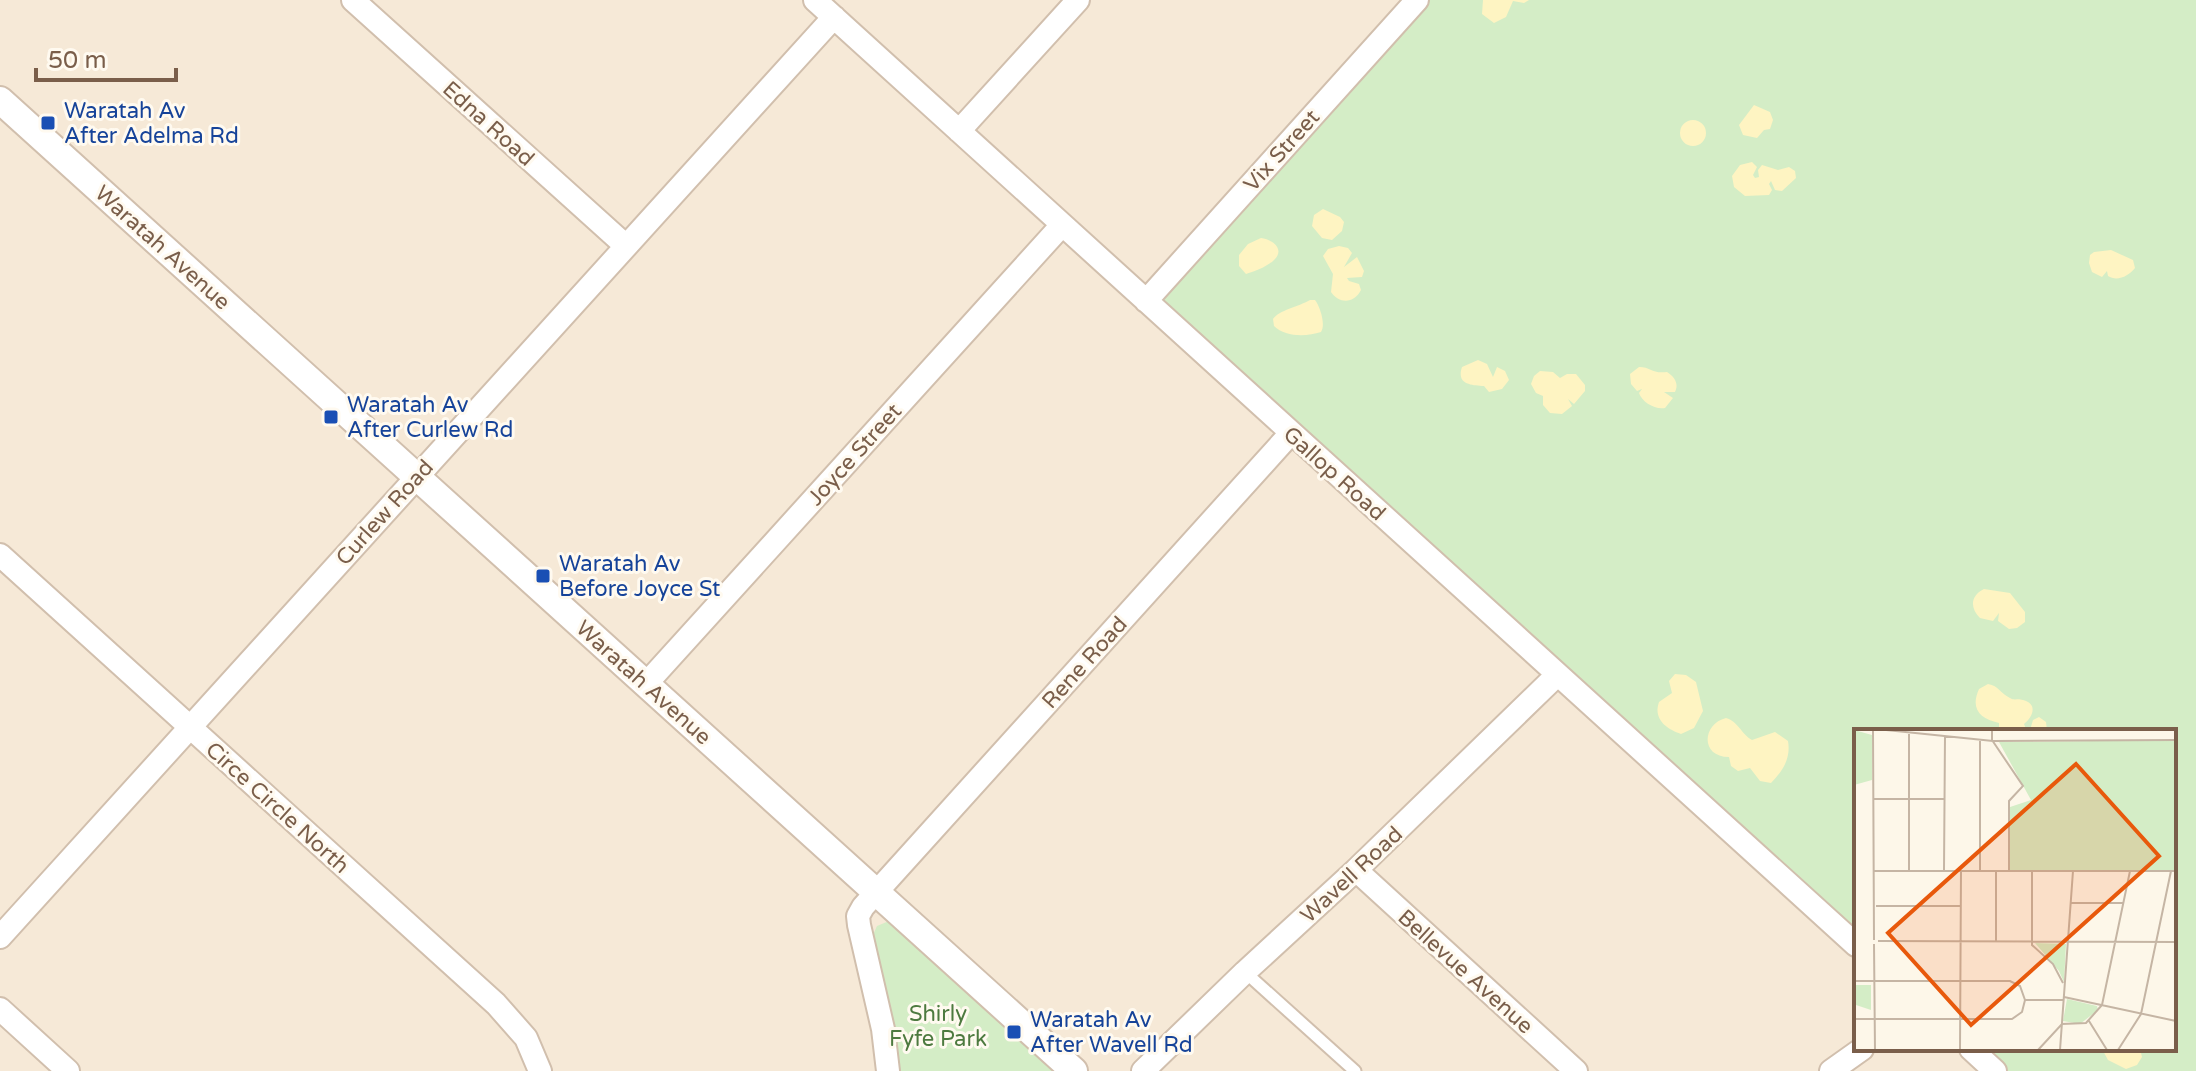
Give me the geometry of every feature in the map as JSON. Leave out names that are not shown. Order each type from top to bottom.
[{"type":"street","name":"Edna Road","points":[[353,0],[626,246]]},
{"type":"street","name":"Gallop Road","points":[[815,0],[1556,676],[1854,943]]},
{"type":"street","points":[[959,131],[1078,0]]},
{"type":"street","name":"Vix Street","points":[[1146,301],[1417,0]]},
{"type":"street","name":"Curlew Road","points":[[0,937],[834,17]]},
{"type":"street","name":"Waratah Avenue","points":[[0,100],[1074,1071]]},
{"type":"street","name":"Joyce Street","points":[[646,684],[1062,225]]},
{"type":"street","name":"Rene Road","points":[[888,1071],[883,1029],[858,916],[877,891],[1291,433]]},
{"type":"street","name":"Circe Circle North","points":[[0,555],[512,1020],[526,1038],[540,1071]]},
{"type":"street","name":"Wavell Road","points":[[1143,1071],[1556,676]]},
{"type":"street","name":"Bellevue Avenue","points":[[1356,870],[1576,1071]]},
{"type":"street","points":[[0,1009],[68,1071]]},
{"type":"street","points":[[1831,1071],[1859,1051]]},
{"type":"street","points":[[1973,1051],[1995,1071]]},
{"type":"lane","points":[[1245,972],[1355,1071]]},
{"type":"shaded area","points":[[0,0],[2196,0],[2196,1071],[0,1071]]},
{"type":"green space","points":[[1429,0],[2196,0],[2196,1071],[2001,1071],[1979,1051],[2176,1051],[2176,729],[1854,729],[1854,937],[1151,301]]},
{"type":"green space","name":"Shirly Fyfe Park","points":[[889,921],[1055,1071],[897,1071],[890,1007],[871,939],[877,926]]},
{"type":"sand","points":[[1483,0],[1529,0],[1524,3],[1513,1],[1506,17],[1494,23],[1482,14]]},
{"type":"sand","points":[[1754,105],[1770,112],[1773,120],[1770,129],[1764,130],[1757,138],[1743,135],[1739,125]]},
{"type":"sand","points":[[1693,120],[1702,124],[1706,133],[1702,142],[1693,146],[1684,142],[1680,133],[1684,124]]},
{"type":"sand","points":[[1752,162],[1757,167],[1753,175],[1755,178],[1759,177],[1758,170],[1762,165],[1778,170],[1789,167],[1795,171],[1796,178],[1782,191],[1775,190],[1771,181],[1769,195],[1745,196],[1734,187],[1732,176],[1740,165]]},
{"type":"sand","points":[[1323,209],[1344,222],[1342,231],[1332,240],[1322,238],[1312,226],[1314,215]]},
{"type":"sand","points":[[1261,238],[1276,245],[1278,255],[1272,262],[1246,274],[1239,266],[1239,255],[1248,244]]},
{"type":"sand","points":[[1339,246],[1348,248],[1352,253],[1344,267],[1357,257],[1364,271],[1362,277],[1347,278],[1359,284],[1361,290],[1346,301],[1338,299],[1331,292],[1333,274],[1323,256],[1328,249]]},
{"type":"sand","points":[[2111,250],[2133,260],[2135,268],[2126,276],[2111,278],[2107,271],[2102,277],[2092,272],[2090,255]]},
{"type":"sand","points":[[1315,300],[1320,311],[1321,332],[1296,335],[1274,326],[1276,316]]},
{"type":"sand","points":[[1478,360],[1487,364],[1493,377],[1497,367],[1505,371],[1509,380],[1502,389],[1489,392],[1484,386],[1463,381],[1462,367]]},
{"type":"sand","points":[[1639,367],[1667,372],[1674,378],[1677,386],[1675,392],[1664,392],[1673,398],[1665,408],[1653,407],[1639,393],[1642,389],[1637,391],[1631,384],[1630,374]]},
{"type":"sand","points":[[1540,371],[1553,372],[1560,378],[1576,374],[1585,385],[1585,391],[1574,404],[1568,399],[1572,406],[1562,414],[1550,413],[1543,405],[1543,396],[1536,393],[1531,384]]},
{"type":"sand","points":[[1984,589],[2010,593],[2025,612],[2025,622],[2009,629],[1998,621],[1999,613],[1993,621],[1980,618],[1973,602]]},
{"type":"sand","points":[[1675,674],[1686,675],[1696,682],[1703,711],[1694,728],[1681,734],[1666,726],[1658,713],[1659,702],[1672,693],[1669,681]]},
{"type":"sand","points":[[1988,684],[2012,699],[2028,702],[2032,708],[2024,724],[2026,729],[1999,729],[1999,723],[1982,716],[1976,707],[1979,689]]},
{"type":"sand","points":[[2039,717],[2046,722],[2047,729],[2030,729],[2033,720]]},
{"type":"sand","points":[[1726,718],[1752,740],[1775,732],[1788,741],[1785,764],[1771,783],[1760,781],[1750,768],[1738,771],[1731,766],[1729,757],[1713,752],[1709,746],[1709,733],[1718,721]]},
{"type":"sand","points":[[2103,1051],[2140,1051],[2142,1057],[2137,1065],[2126,1069],[2108,1060]]},
{"type":"place","name":"Waratah Av After Adelma Rd","points":[[48,123]]},
{"type":"place","name":"Waratah Av After Curlew Rd","points":[[331,417]]},
{"type":"place","name":"Waratah Av Before Joyce St","points":[[543,576]]},
{"type":"place","name":"Waratah Av After Wavell Rd","points":[[1014,1032]]}]
